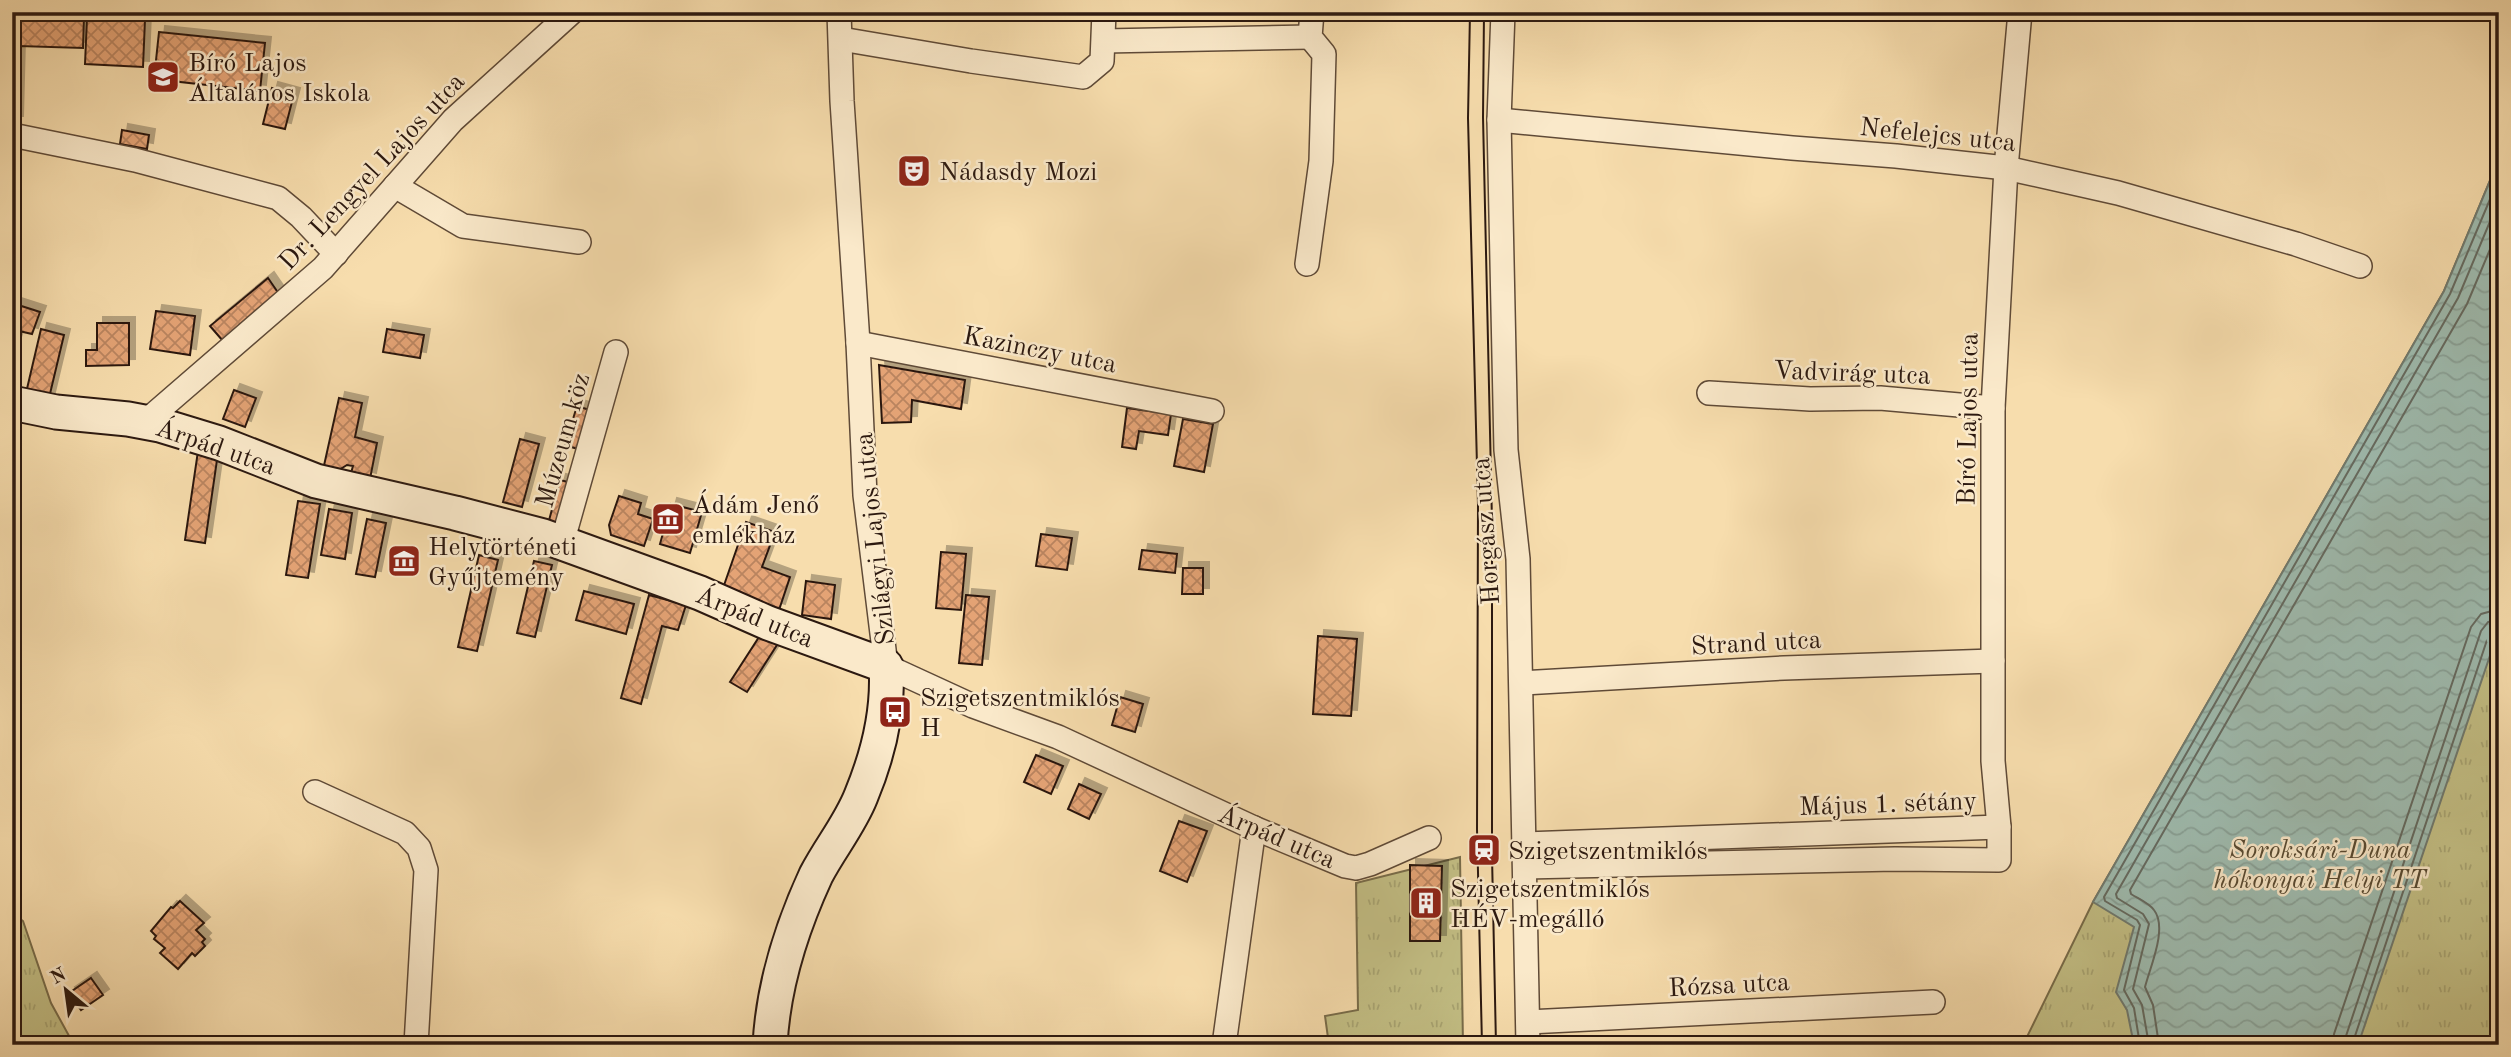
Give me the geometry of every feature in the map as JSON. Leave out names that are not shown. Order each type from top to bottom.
[{"type":"street","name":"Dr. Lengyel Lajos utca","points":[[145,422],[323,268],[453,120],[572,12]]},
{"type":"street","name":"Szilágyi Lajos utca","points":[[770,1045],[778,989],[798,923],[816,876],[861,798],[880,736],[888,690],[865,495],[839,12]]},
{"type":"street","points":[[841,39],[1083,77],[1102,61],[1104,12]]},
{"type":"street","points":[[1307,264],[1321,161],[1324,54],[1310,37],[1312,12]]},
{"type":"street","name":"Horgász utca","points":[[1503,12],[1499,120],[1506,450],[1518,559],[1528,1033]]},
{"type":"street","name":"Bíró Lajos utca","points":[[1999,827],[1993,761],[1993,408],[2006,168],[2020,12]]},
{"type":"street","points":[[1104,41],[1310,37]]},
{"type":"street","name":"Nefelejcs utca","points":[[1499,120],[2006,168],[2118,193],[2296,244],[2360,267]]},
{"type":"street","points":[[12,135],[135,160],[278,198],[301,217],[336,254]]},
{"type":"street","points":[[395,186],[463,226],[579,242]]},
{"type":"street","name":"Kazinczy utca","points":[[858,343],[1212,411]]},
{"type":"street","name":"Múzeum köz","points":[[562,543],[616,352]]},
{"type":"street","name":"Vadvirág utca","points":[[1709,393],[1810,399],[1880,398],[1993,408]]},
{"type":"street","name":"Árpád utca","points":[[12,403],[56,412],[145,422],[219,443],[316,481],[455,513],[562,543],[700,593],[768,623],[886,666],[973,706],[1058,737],[1254,828],[1345,866],[1356,868],[1429,838]]},
{"type":"street","name":"Árpád utca","points":[[12,415],[56,412]]},
{"type":"street","name":"Strand utca","points":[[1522,683],[1784,668],[1993,661]]},
{"type":"street","points":[[315,792],[405,832],[424,857],[426,870],[416,1045]]},
{"type":"street","name":"Május 1. sétány","points":[[1999,827],[1999,860],[1525,855],[1999,827]]},
{"type":"street","points":[[1224,1045],[1254,828]]},
{"type":"street","name":"Rózsa utca","points":[[1528,1033],[1933,1002]]},
{"type":"green space","name":"Soroksári-Duna hókonyai Helyi TT","points":[[2499,159],[2499,1045],[2023,1045],[2093,902],[2444,291]]},
{"type":"green space","points":[[1460,857],[1463,1045],[1329,1045],[1325,1016],[1358,1010],[1356,883]]},
{"type":"green space","points":[[19,918],[23,921],[51,1003],[74,1045],[12,1045],[12,991],[19,960]]},
{"type":"water","name":"Soroksári-Duna hókonyai Helyi TT","points":[[2499,159],[2499,629],[2358,1045],[2134,1045],[2127,1010],[2116,992],[2134,927],[2093,902],[2444,291]]},
{"type":"building","points":[[12,13],[84,17],[83,48],[19,46],[17,122],[12,122]]},
{"type":"building","points":[[87,18],[145,20],[143,67],[85,64]]},
{"type":"building","points":[[159,32],[265,43],[260,91],[154,79]]},
{"type":"building","points":[[272,88],[294,94],[285,129],[263,124]]},
{"type":"building","points":[[122,130],[149,135],[147,149],[120,144]]},
{"type":"building","points":[[268,278],[279,294],[223,341],[210,326]]},
{"type":"building","points":[[12,303],[40,312],[32,334],[19,331],[12,352]]},
{"type":"building","points":[[156,311],[195,316],[190,355],[150,349]]},
{"type":"building","points":[[97,323],[129,323],[129,365],[86,366],[86,350],[97,350]]},
{"type":"building","points":[[41,329],[64,335],[49,398],[26,393]]},
{"type":"building","points":[[387,329],[424,335],[420,358],[383,352]]},
{"type":"building","points":[[879,365],[965,380],[961,409],[912,400],[911,422],[882,423]]},
{"type":"building","points":[[234,390],[256,398],[245,427],[223,419]]},
{"type":"building","points":[[339,398],[362,403],[355,437],[377,443],[370,479],[351,473],[353,466],[347,465],[334,473],[323,470]]},
{"type":"building","points":[[577,406],[599,413],[587,452],[565,445]]},
{"type":"building","points":[[1127,408],[1171,414],[1168,435],[1139,431],[1136,449],[1122,447]]},
{"type":"building","points":[[1183,419],[1213,424],[1204,472],[1174,466]]},
{"type":"building","points":[[520,439],[539,444],[522,507],[503,502]]},
{"type":"building","points":[[198,451],[218,453],[205,543],[185,540]]},
{"type":"building","points":[[560,480],[576,484],[565,529],[548,524]]},
{"type":"building","points":[[619,496],[641,503],[638,514],[653,519],[644,546],[611,535],[609,525]]},
{"type":"building","points":[[298,501],[320,504],[308,578],[286,575]]},
{"type":"building","points":[[671,504],[702,512],[690,553],[660,544]]},
{"type":"building","points":[[329,509],[352,513],[345,559],[321,555]]},
{"type":"building","points":[[367,519],[386,523],[375,577],[356,574]]},
{"type":"building","points":[[746,522],[775,532],[762,567],[790,577],[779,610],[722,591]]},
{"type":"building","points":[[1041,534],[1072,538],[1067,570],[1036,566]]},
{"type":"building","points":[[1142,550],[1177,554],[1175,573],[1139,569]]},
{"type":"building","points":[[941,552],[966,554],[961,610],[936,608]]},
{"type":"building","points":[[479,555],[498,560],[477,651],[458,647]]},
{"type":"building","points":[[534,561],[552,565],[535,637],[517,633]]},
{"type":"building","points":[[1183,568],[1203,568],[1203,594],[1182,594]]},
{"type":"building","points":[[806,581],[835,585],[831,619],[802,615]]},
{"type":"building","points":[[584,591],[634,604],[626,634],[576,620]]},
{"type":"building","points":[[649,595],[686,605],[678,630],[662,626],[641,704],[621,698]]},
{"type":"building","points":[[966,595],[989,597],[982,665],[959,663]]},
{"type":"building","points":[[761,634],[777,645],[747,692],[730,682]]},
{"type":"building","points":[[1318,636],[1357,639],[1351,716],[1313,714]]},
{"type":"building","points":[[1120,697],[1143,704],[1135,732],[1112,725]]},
{"type":"building","points":[[1036,755],[1063,766],[1051,794],[1024,782]]},
{"type":"building","points":[[1079,784],[1101,794],[1089,819],[1068,809]]},
{"type":"building","points":[[1179,821],[1207,831],[1187,882],[1160,871]]},
{"type":"building","name":"Szigetszentmiklós HÉV-megálló","points":[[1410,865],[1442,866],[1440,941],[1410,941]]},
{"type":"building","points":[[180,901],[204,923],[196,930],[205,939],[202,942],[205,946],[195,956],[192,953],[178,969],[160,953],[165,948],[154,939],[156,936],[151,931],[171,907]]},
{"type":"building","points":[[91,978],[103,995],[81,1010],[69,993]]},
{"type":"tram line","points":[[1470,12],[1468,118],[1478,504],[1477,829],[1482,1045]]},
{"type":"tram line","points":[[1484,12],[1483,117],[1492,522],[1492,856],[1496,1045]]},
{"type":"place","name":"Bíró Lajos Általános Iskola","points":[[163,77]]},
{"type":"place","name":"Nádasdy Mozi","points":[[914,171]]},
{"type":"place","name":"Ádám Jenő emlékház","points":[[668,519]]},
{"type":"place","name":"Helytörténeti Gyűjtemény","points":[[404,561]]},
{"type":"place","name":"Szigetszentmiklós H","points":[[895,712]]},
{"type":"place","name":"Szigetszentmiklós","points":[[1484,850]]},
{"type":"place","name":"Szigetszentmiklós HÉV-megálló","points":[[1426,903]]}]
